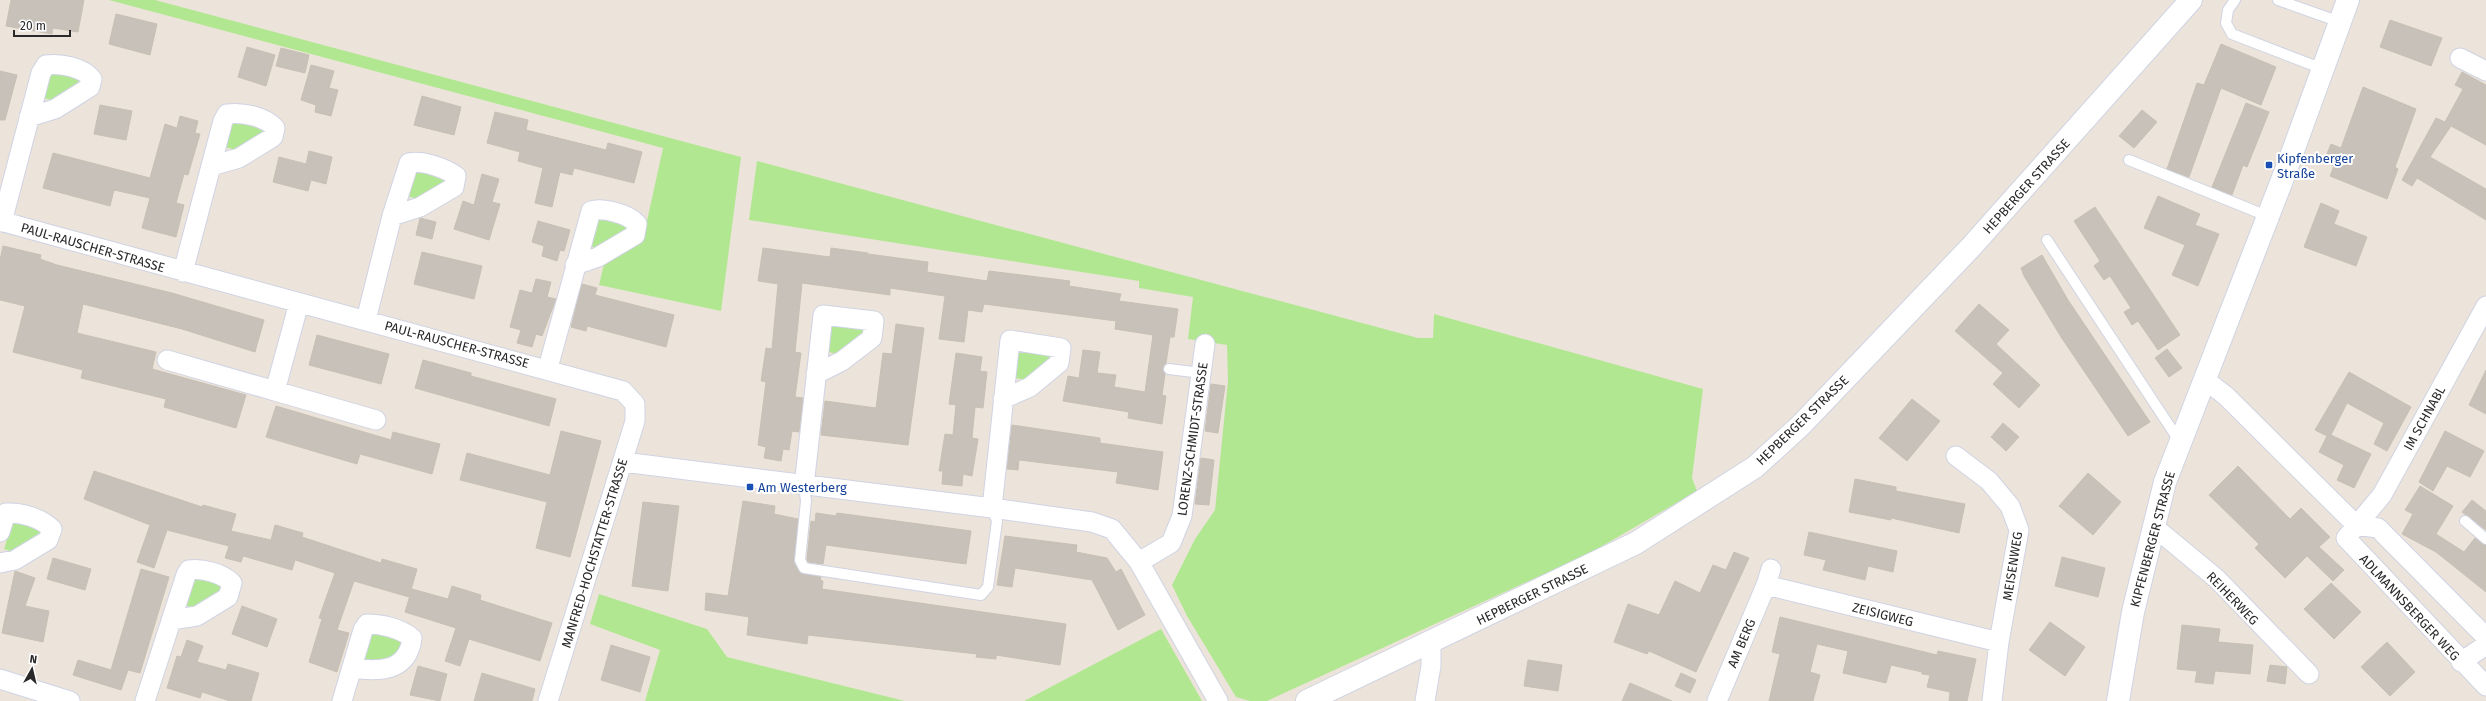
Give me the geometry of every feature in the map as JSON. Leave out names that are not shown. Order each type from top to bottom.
[{"type":"street","name":"HEPBERGER STRASSE","points":[[1307,701],[1431,643],[1636,543],[1755,467],[1801,425],[1971,247],[2191,0]]},
{"type":"street","name":"KIPFENBERGER STRASSE","points":[[2118,701],[2132,619],[2153,526],[2165,482],[2348,0]]},
{"type":"street","points":[[2460,58],[2486,72]]},
{"type":"street","name":"PAUL-RAUSCHER-STRASSE","points":[[29,117],[1,221],[183,272],[548,368],[624,390],[635,404]]},
{"type":"street","name":"PAUL-RAUSCHER-STRASSE","points":[[183,272],[210,166]]},
{"type":"street","name":"PAUL-RAUSCHER-STRASSE","points":[[366,320],[392,216]]},
{"type":"street","name":"PAUL-RAUSCHER-STRASSE","points":[[548,368],[575,265]]},
{"type":"street","points":[[275,391],[299,302]]},
{"type":"street","name":"IM SCHNABL","points":[[2356,525],[2382,494],[2486,306]]},
{"type":"street","name":"LORENZ-SCHMIDT-STRASSE","points":[[1139,562],[1171,543],[1182,516],[1205,344]]},
{"type":"street","points":[[167,360],[376,420]]},
{"type":"street","points":[[804,486],[816,374]]},
{"type":"street","points":[[2204,379],[2226,396],[2356,525],[2378,528],[2486,637]]},
{"type":"street","points":[[992,508],[1003,399]]},
{"type":"street","name":"MANFRED-HOCHSTATTER-STRASSE","points":[[548,701],[623,462],[635,421],[635,404]]},
{"type":"street","name":"MEISENWEG","points":[[1956,456],[1989,481],[2006,501],[2020,530],[1999,642],[1992,701]]},
{"type":"street","points":[[623,462],[804,486],[992,508],[1092,522],[1112,529],[1139,562],[1218,701]]},
{"type":"street","points":[[0,532],[6,513],[16,512],[46,522],[52,529],[48,540],[15,560],[0,563]]},
{"type":"street","name":"ADLMANNSBERGER WEG","points":[[2356,525],[2346,538],[2461,662],[2486,686]]},
{"type":"street","name":"REIHERWEG","points":[[2153,526],[2217,579],[2309,674]]},
{"type":"street","name":"ZEISIGWEG","points":[[1768,577],[1999,642]]},
{"type":"street","name":"AM BERG","points":[[1717,701],[1768,577]]},
{"type":"street","points":[[145,701],[171,620]]},
{"type":"street","points":[[1425,701],[1431,666],[1431,643]]},
{"type":"street","points":[[2461,662],[2486,645]]},
{"type":"street","points":[[342,701],[352,668]]},
{"type":"street","points":[[0,679],[70,701]]},
{"type":"lane","points":[[2235,0],[2228,10],[2226,23],[2232,34],[2323,69]]},
{"type":"lane","points":[[2278,0],[2340,22]]},
{"type":"lane","points":[[2129,160],[2267,216]]},
{"type":"lane","points":[[2047,240],[2180,442]]},
{"type":"lane","points":[[1170,369],[1201,373]]},
{"type":"lane","points":[[804,486],[806,501],[800,560],[804,568],[981,595],[988,587],[997,520],[992,508]]},
{"type":"lane","points":[[2465,521],[2486,539]]},
{"type":"green space","points":[[109,0],[155,0],[741,157],[721,311],[599,285],[604,264],[643,239],[663,148]]},
{"type":"green space","points":[[52,71],[84,80],[58,102],[44,98]]},
{"type":"green space","points":[[233,119],[266,128],[263,138],[240,151],[225,147]]},
{"type":"green space","points":[[757,161],[1418,338],[1433,338],[1434,314],[1703,389],[1692,478],[1697,491],[1592,552],[1267,701],[1250,701],[1236,697],[1187,616],[1172,585],[1195,539],[1215,510],[1228,381],[1227,345],[1188,339],[1193,297],[1139,288],[1139,281],[749,220]]},
{"type":"green space","points":[[415,169],[447,178],[445,188],[422,200],[407,196]]},
{"type":"green space","points":[[598,218],[630,227],[604,250],[590,246]]},
{"type":"green space","points":[[832,325],[865,329],[864,339],[843,355],[828,352]]},
{"type":"green space","points":[[1018,350],[1052,354],[1051,364],[1030,380],[1015,378]]},
{"type":"green space","points":[[13,521],[43,531],[40,540],[16,553],[4,549]]},
{"type":"green space","points":[[193,577],[223,586],[221,596],[196,608],[184,605]]},
{"type":"green space","points":[[599,594],[707,629],[727,657],[905,701],[645,701],[660,650],[590,624]]},
{"type":"green space","points":[[1161,629],[1202,701],[1024,701]]},
{"type":"green space","points":[[373,633],[403,642],[401,651],[376,664],[364,661]]},
{"type":"building","points":[[11,0],[84,0],[78,32],[53,28],[52,34],[6,26]]},
{"type":"building","points":[[116,14],[157,24],[150,55],[109,44]]},
{"type":"building","points":[[2390,20],[2442,38],[2431,66],[2380,47]]},
{"type":"building","points":[[2221,44],[2276,67],[2261,105],[2221,88],[2189,177],[2167,169],[2197,83],[2204,85]]},
{"type":"building","points":[[247,47],[275,55],[266,86],[238,77]]},
{"type":"building","points":[[281,48],[309,55],[305,73],[276,66]]},
{"type":"building","points":[[311,65],[334,71],[329,88],[338,90],[331,116],[315,112],[316,105],[301,100]]},
{"type":"building","points":[[0,71],[17,75],[5,120],[0,120]]},
{"type":"building","points":[[2462,72],[2486,85],[2486,145],[2451,126],[2430,157],[2486,189],[2486,220],[2417,178],[2412,186],[2402,180],[2436,118],[2445,122],[2463,89],[2455,85]]},
{"type":"building","points":[[2363,87],[2416,109],[2395,167],[2398,169],[2387,199],[2330,176],[2334,166],[2324,161],[2331,144],[2341,148]]},
{"type":"building","points":[[422,96],[461,107],[454,135],[414,125]]},
{"type":"building","points":[[2246,103],[2269,112],[2247,167],[2243,165],[2232,195],[2212,187]]},
{"type":"building","points":[[100,105],[132,111],[126,140],[94,134]]},
{"type":"building","points":[[2142,110],[2157,122],[2134,148],[2119,136]]},
{"type":"building","points":[[495,112],[528,120],[526,130],[606,150],[608,143],[642,152],[634,183],[574,168],[572,175],[560,172],[552,207],[535,203],[543,168],[518,161],[520,152],[487,143]]},
{"type":"building","points":[[180,116],[198,121],[195,133],[200,134],[188,175],[184,174],[176,203],[184,205],[176,237],[142,228],[150,198],[114,190],[110,206],[43,188],[53,153],[150,178],[165,124],[177,128]]},
{"type":"building","points":[[309,151],[332,157],[326,184],[311,180],[308,191],[273,182],[279,157],[306,164]]},
{"type":"building","points":[[482,174],[499,179],[492,202],[500,204],[489,240],[454,229],[463,201],[474,205]]},
{"type":"building","points":[[2158,196],[2200,214],[2195,225],[2219,234],[2198,286],[2172,275],[2185,245],[2144,228]]},
{"type":"building","points":[[2321,203],[2339,211],[2334,224],[2367,237],[2356,266],[2304,247]]},
{"type":"building","points":[[2095,207],[2180,335],[2158,350],[2138,321],[2132,325],[2124,312],[2131,308],[2110,276],[2104,280],[2094,266],[2100,261],[2074,221]]},
{"type":"building","points":[[420,218],[436,222],[432,239],[416,235]]},
{"type":"building","points":[[538,221],[570,230],[564,251],[560,250],[557,261],[542,256],[544,246],[532,242]]},
{"type":"building","points":[[3,246],[41,255],[40,259],[57,265],[172,293],[264,320],[255,352],[182,329],[83,304],[77,333],[156,352],[152,369],[246,395],[236,428],[164,407],[166,399],[81,378],[83,370],[13,352],[25,306],[0,300],[0,260]]},
{"type":"building","points":[[763,248],[830,257],[831,248],[868,253],[928,262],[927,272],[987,281],[989,271],[1070,281],[1069,286],[1121,294],[1119,301],[1178,309],[1174,337],[1170,337],[1166,363],[1163,368],[1165,374],[1162,395],[1166,396],[1162,424],[1128,418],[1129,412],[1063,401],[1068,376],[1079,378],[1083,350],[1100,352],[1097,373],[1116,375],[1114,387],[1145,392],[1153,335],[1115,329],[1116,321],[984,304],[982,312],[968,310],[964,342],[939,339],[945,296],[890,288],[890,295],[802,283],[795,352],[801,353],[795,397],[803,398],[799,432],[792,431],[789,450],[783,449],[781,461],[764,458],[766,447],[758,445],[766,382],[761,381],[766,348],[772,349],[778,284],[758,281]]},
{"type":"building","points":[[422,252],[482,266],[474,299],[414,284]]},
{"type":"building","points":[[2042,255],[2068,300],[2150,422],[2128,436],[2061,337],[2024,276],[2021,268]]},
{"type":"building","points":[[536,279],[551,282],[547,297],[556,299],[542,336],[536,334],[532,347],[517,343],[521,330],[510,327],[520,290],[532,293]]},
{"type":"building","points":[[582,284],[597,288],[595,295],[674,315],[666,347],[587,326],[586,331],[571,327]]},
{"type":"building","points":[[1979,304],[2009,330],[1996,344],[2040,385],[2019,408],[1993,384],[2003,373],[1955,331]]},
{"type":"building","points":[[896,324],[924,328],[908,445],[821,435],[825,401],[876,408],[883,353],[892,354]]},
{"type":"building","points":[[317,335],[389,354],[381,384],[309,365]]},
{"type":"building","points":[[2167,349],[2182,368],[2169,377],[2155,358]]},
{"type":"building","points":[[956,353],[982,357],[980,371],[987,372],[983,408],[975,407],[972,438],[978,439],[972,476],[963,474],[962,486],[942,484],[943,471],[939,471],[945,434],[953,435],[956,405],[949,404]]},
{"type":"building","points":[[423,360],[471,373],[471,376],[556,399],[549,426],[415,388]]},
{"type":"building","points":[[2486,370],[2486,414],[2469,405]]},
{"type":"building","points":[[2349,372],[2411,407],[2387,451],[2374,444],[2384,423],[2347,403],[2331,435],[2371,454],[2354,488],[2337,480],[2344,465],[2319,452],[2327,436],[2315,430]]},
{"type":"building","points":[[1211,384],[1225,386],[1218,433],[1205,431]]},
{"type":"building","points":[[1912,399],[1940,421],[1907,461],[1879,438]]},
{"type":"building","points":[[276,406],[391,440],[393,432],[440,444],[432,474],[360,454],[357,464],[266,437]]},
{"type":"building","points":[[2003,423],[2019,437],[2006,451],[1991,437]]},
{"type":"building","points":[[1012,425],[1100,438],[1100,443],[1163,452],[1158,490],[1116,483],[1118,472],[1019,460],[1018,470],[1007,469]]},
{"type":"building","points":[[561,431],[601,441],[570,557],[536,548],[547,502],[460,480],[467,453],[550,475]]},
{"type":"building","points":[[2445,431],[2484,451],[2470,477],[2447,466],[2433,491],[2419,482]]},
{"type":"building","points":[[1201,458],[1214,460],[1209,505],[1195,504]]},
{"type":"building","points":[[2238,466],[2290,519],[2301,508],[2330,537],[2319,547],[2344,570],[2333,581],[2307,556],[2285,578],[2255,548],[2259,544],[2209,495]]},
{"type":"building","points":[[94,471],[202,507],[203,505],[236,514],[231,531],[271,540],[275,525],[303,533],[302,537],[381,563],[382,559],[417,569],[409,597],[354,581],[337,630],[349,633],[337,672],[309,662],[322,619],[319,618],[335,573],[295,560],[292,570],[243,556],[241,562],[225,558],[229,546],[167,530],[154,568],[137,562],[150,525],[84,499]]},
{"type":"building","points":[[2088,473],[2121,502],[2093,535],[2059,506]]},
{"type":"building","points":[[1855,479],[1896,487],[1896,491],[1965,504],[1959,533],[1891,518],[1891,520],[1849,512]]},
{"type":"building","points":[[2420,486],[2453,506],[2436,534],[2464,552],[2475,538],[2486,545],[2486,592],[2436,552],[2402,534],[2413,514],[2405,510]]},
{"type":"building","points":[[2472,500],[2486,511],[2486,530],[2462,512]]},
{"type":"building","points":[[743,501],[775,506],[774,514],[798,519],[794,563],[800,573],[821,577],[820,580],[823,581],[822,589],[1066,624],[1060,665],[996,655],[996,659],[976,657],[977,654],[808,635],[807,644],[747,635],[749,617],[705,610],[706,593],[728,596]]},
{"type":"building","points":[[643,502],[679,506],[668,591],[632,586]]},
{"type":"building","points":[[816,513],[836,516],[837,513],[971,531],[966,564],[826,545],[823,564],[808,562],[807,559],[811,521],[815,522]]},
{"type":"building","points":[[1809,532],[1897,551],[1893,572],[1868,566],[1865,580],[1823,570],[1826,560],[1804,555]]},
{"type":"building","points":[[1005,536],[1077,545],[1076,552],[1107,558],[1116,572],[1121,569],[1145,615],[1118,630],[1092,580],[1015,568],[1012,587],[997,585]]},
{"type":"building","points":[[1734,552],[1749,558],[1696,672],[1649,651],[1647,654],[1614,642],[1628,604],[1659,615],[1675,581],[1700,593],[1713,565],[1726,570]]},
{"type":"building","points":[[2062,557],[2105,568],[2098,597],[2055,586]]},
{"type":"building","points":[[53,558],[91,569],[85,590],[47,579]]},
{"type":"building","points":[[141,569],[169,577],[140,673],[128,670],[121,690],[73,675],[78,660],[111,670]]},
{"type":"building","points":[[15,571],[35,578],[25,606],[49,611],[43,642],[2,633]]},
{"type":"building","points":[[2331,583],[2361,612],[2334,639],[2304,609]]},
{"type":"building","points":[[452,586],[481,595],[480,600],[552,623],[540,661],[469,639],[460,666],[445,661],[456,628],[405,612],[412,589],[448,599]]},
{"type":"building","points":[[242,606],[277,619],[267,647],[232,634]]},
{"type":"building","points":[[1780,617],[1937,655],[1938,651],[1976,659],[1967,701],[1949,701],[1950,692],[1927,687],[1930,675],[1891,665],[1886,683],[1843,673],[1848,651],[1817,644],[1810,672],[1820,675],[1813,701],[1769,701],[1780,654],[1772,652]]},
{"type":"building","points":[[2050,622],[2085,647],[2065,676],[2029,650]]},
{"type":"building","points":[[2182,625],[2220,629],[2218,642],[2253,645],[2250,674],[2215,671],[2213,684],[2195,682],[2197,671],[2177,669]]},
{"type":"building","points":[[187,640],[203,646],[197,662],[226,670],[228,664],[259,673],[251,701],[230,701],[202,692],[200,698],[167,688],[177,656],[181,657]]},
{"type":"building","points":[[2387,642],[2415,672],[2390,696],[2361,667]]},
{"type":"building","points":[[611,645],[650,657],[640,692],[601,680]]},
{"type":"building","points":[[1528,660],[1562,665],[1558,691],[1524,686]]},
{"type":"building","points":[[2270,665],[2287,667],[2285,684],[2267,681]]},
{"type":"building","points":[[418,666],[447,674],[440,701],[410,695]]},
{"type":"building","points":[[482,673],[535,689],[532,701],[474,701]]},
{"type":"building","points":[[1681,673],[1696,680],[1690,693],[1675,686]]},
{"type":"building","points":[[1630,683],[1672,701],[1622,701]]},
{"type":"place","name":"Kipfenberger Straße","points":[[2269,165]]},
{"type":"place","name":"Am Westerberg","points":[[750,487]]}]
